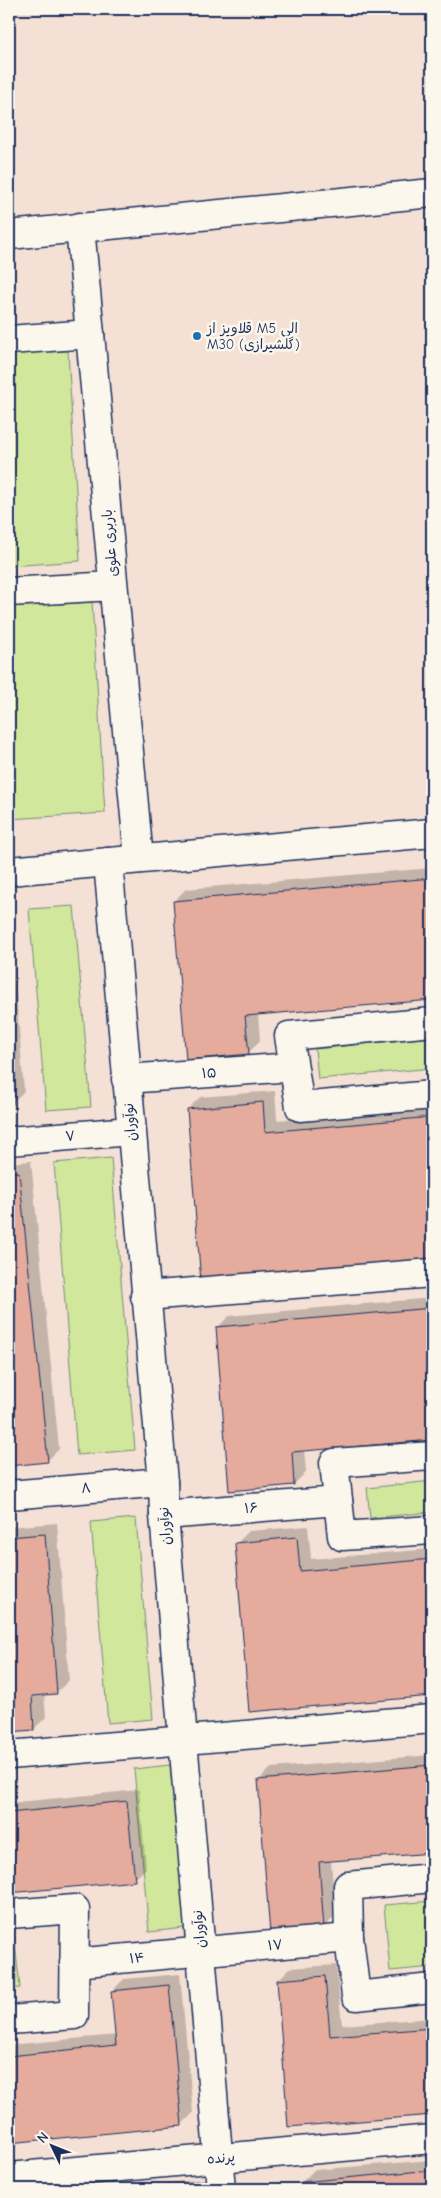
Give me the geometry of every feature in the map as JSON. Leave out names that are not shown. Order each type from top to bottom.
[{"type":"street","points":[[9,235],[432,193]]},
{"type":"street","name":"باربری علوی","points":[[80,227],[139,859]]},
{"type":"street","points":[[9,340],[90,334]]},
{"type":"street","points":[[9,592],[113,586]]},
{"type":"street","points":[[9,871],[432,833]]},
{"type":"street","name":"نوآوران","points":[[108,862],[163,1482],[164,1516],[221,2189]]},
{"type":"street","points":[[432,1022],[289,1036],[300,1107],[432,1095]]},
{"type":"street","name":"۱۵","points":[[126,1079],[293,1068]]},
{"type":"street","name":"۷","points":[[9,1141],[131,1131]]},
{"type":"street","points":[[145,1296],[432,1273]]},
{"type":"street","points":[[432,1456],[334,1463],[342,1536],[432,1530]]},
{"type":"street","name":"۸","points":[[9,1495],[163,1482]]},
{"type":"street","name":"۱۶","points":[[164,1516],[338,1501]]},
{"type":"street","points":[[9,1755],[432,1719]]},
{"type":"street","points":[[432,1878],[348,1886],[349,1938],[356,1996],[432,1988]]},
{"type":"street","points":[[9,1914],[75,1909],[74,2014],[9,2020]]},
{"type":"street","name":"۱۷","points":[[201,1952],[349,1938]]},
{"type":"street","name":"۱۴","points":[[74,1963],[201,1952]]},
{"type":"street","name":"پرنده","points":[[9,2176],[432,2139]]},
{"type":"shaded area","points":[[9,9],[432,9],[432,2189],[9,2189]]},
{"type":"green space","points":[[68,351],[80,561],[9,566],[9,354]]},
{"type":"green space","points":[[92,602],[105,813],[9,819],[9,607]]},
{"type":"green space","points":[[74,906],[91,1107],[46,1110],[29,909]]},
{"type":"green space","points":[[432,1037],[432,1068],[318,1079],[315,1049]]},
{"type":"green space","points":[[111,1158],[135,1450],[77,1455],[54,1163]]},
{"type":"green space","points":[[432,1481],[432,1512],[370,1518],[367,1488]]},
{"type":"green space","points":[[136,1518],[153,1719],[108,1723],[91,1522]]},
{"type":"green space","points":[[170,1765],[185,1928],[149,1932],[134,1769]]},
{"type":"green space","points":[[432,1901],[432,1967],[390,1971],[384,1905]]},
{"type":"green space","points":[[14,1935],[20,1988],[9,1989],[9,1936]]},
{"type":"building","points":[[432,878],[432,1000],[245,1016],[249,1054],[186,1060],[173,901]]},
{"type":"building","points":[[9,1053],[13,1104],[9,1104]]},
{"type":"building","points":[[263,1102],[265,1132],[432,1117],[432,1262],[201,1282],[187,1109]]},
{"type":"building","points":[[19,1172],[48,1462],[9,1466],[9,1173]]},
{"type":"building","points":[[432,1308],[432,1440],[292,1452],[294,1485],[229,1491],[216,1327]]},
{"type":"building","points":[[45,1534],[57,1694],[32,1696],[34,1730],[9,1732],[9,1537]]},
{"type":"building","points":[[297,1537],[300,1571],[432,1559],[432,1696],[249,1712],[235,1543]]},
{"type":"building","points":[[432,1765],[432,1853],[319,1862],[324,1929],[270,1934],[258,1780]]},
{"type":"building","points":[[127,1801],[135,1881],[9,1893],[9,1813]]},
{"type":"building","points":[[325,1976],[330,2036],[432,2028],[432,2115],[288,2127],[277,1980]]},
{"type":"building","points":[[169,1985],[182,2126],[9,2143],[9,2056],[116,2045],[111,1991]]},
{"type":"building","points":[[432,2170],[432,2189],[302,2189],[301,2182]]},
{"type":"place","name":"قلاویز از M5 الی M30 (گلشیرازی)","points":[[197,336]]}]
